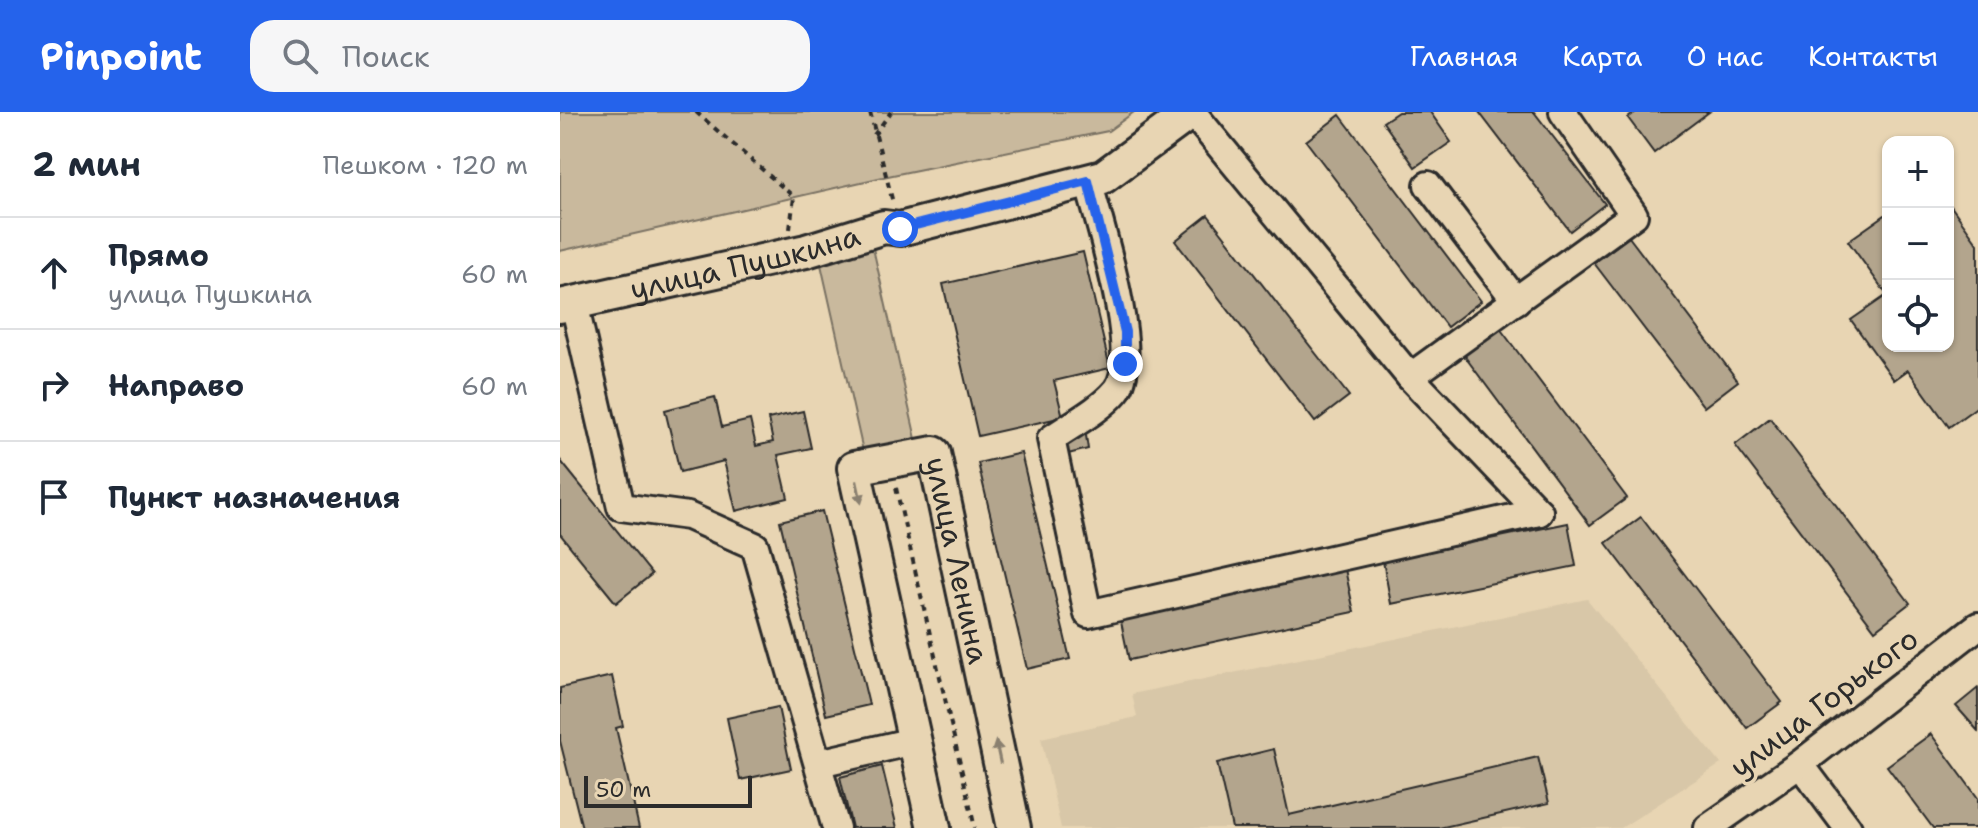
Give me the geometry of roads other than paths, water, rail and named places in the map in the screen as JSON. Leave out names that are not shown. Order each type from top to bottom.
[{"type":"main road","name":"улица Пушкина","points":[[567,305],[787,254],[884,227],[900,229],[1103,177],[1192,112]]},
{"type":"main road","name":"улица Ленина","points":[[934,828],[854,468],[934,453],[1014,828]]},
{"type":"street","points":[[1088,181],[1125,332],[1125,364],[1117,390],[1051,439],[1088,614],[1539,512],[1410,377],[1192,112]]},
{"type":"street","points":[[1410,377],[1634,215],[1563,112]]},
{"type":"street","points":[[1428,185],[1516,301]]},
{"type":"street","points":[[567,305],[621,507],[688,516],[755,546],[836,828]]},
{"type":"street","name":"улица Горького","points":[[1715,826],[1978,626]]},
{"type":"street","points":[[819,763],[914,741]]},
{"type":"street","points":[[1800,764],[1848,828]]}]
